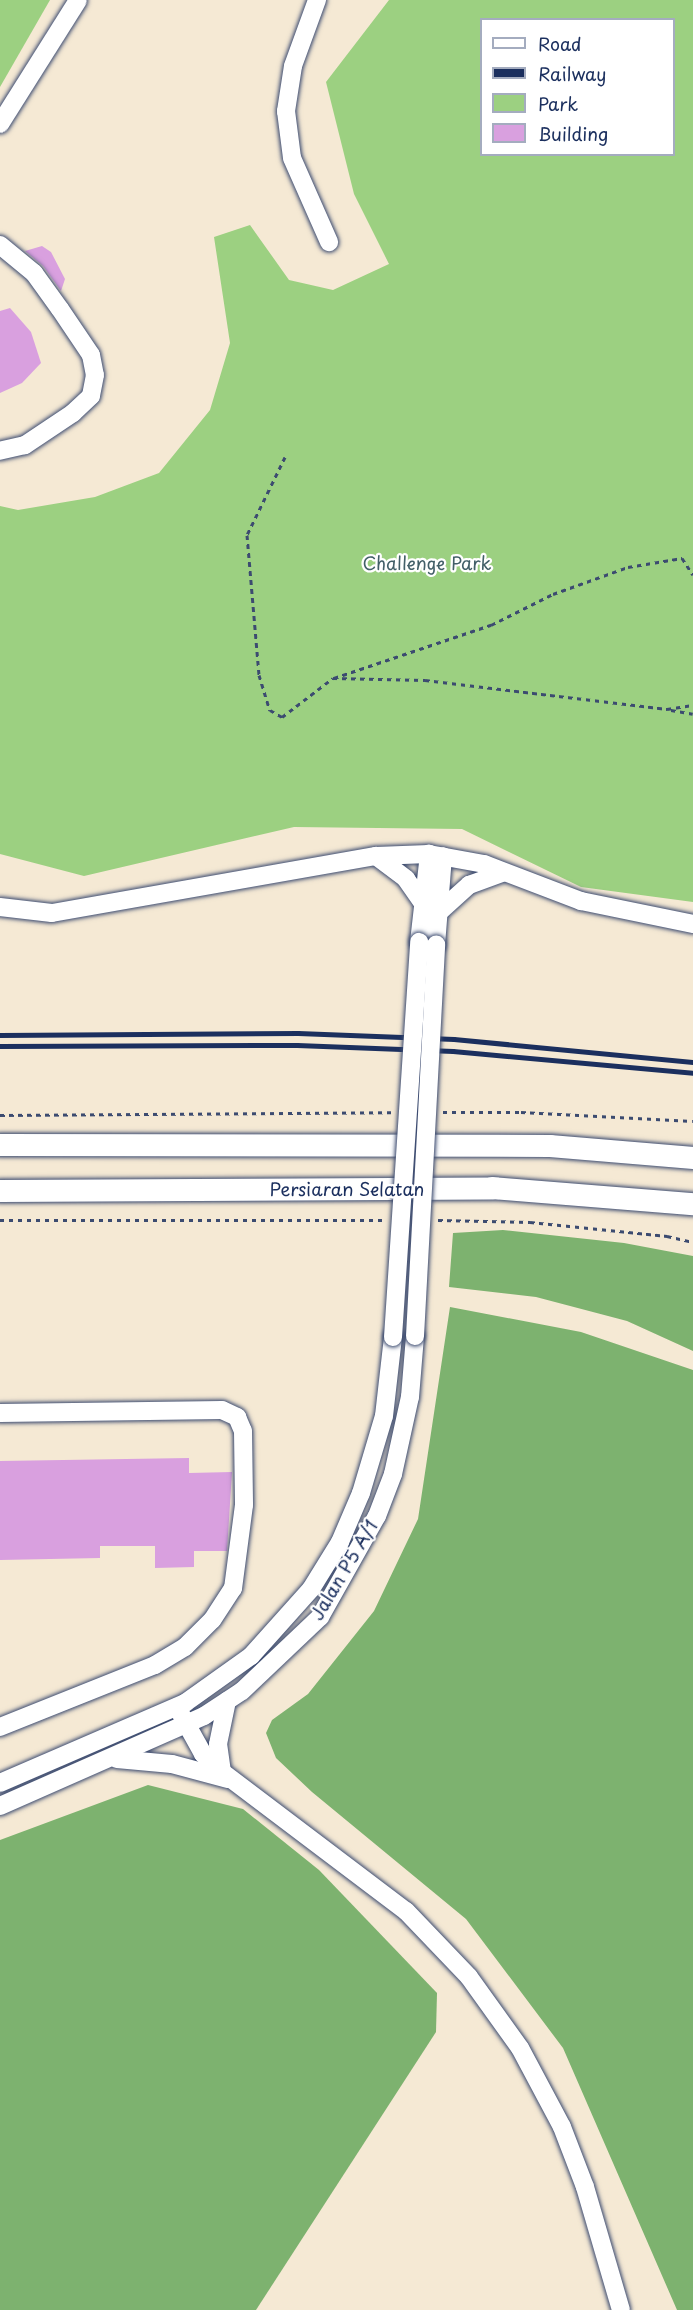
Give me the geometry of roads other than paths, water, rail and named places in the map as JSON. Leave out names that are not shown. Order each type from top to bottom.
[{"type":"main road","points":[[0,1145],[550,1146],[693,1158]]},
{"type":"main road","name":"Persiaran Selatan","points":[[0,1191],[492,1188],[693,1204]]},
{"type":"street","points":[[0,124],[78,0]]},
{"type":"street","points":[[317,0],[293,66],[286,111],[292,158],[329,242]]},
{"type":"street","points":[[0,245],[33,273],[60,309],[91,355],[95,375],[91,396],[56,427],[25,445],[0,451]]},
{"type":"street","points":[[428,943],[436,855]]},
{"type":"street","points":[[0,907],[52,913],[376,856],[436,855],[504,872],[581,902],[693,924]]},
{"type":"street","points":[[376,856],[406,879],[431,909]]},
{"type":"street","points":[[431,909],[469,885],[504,872]]},
{"type":"street","name":"Jalan P5 A/1","points":[[0,1806],[186,1726],[227,1701],[274,1663],[320,1617],[372,1525],[400,1442],[410,1397],[415,1336],[428,943]]},
{"type":"street","name":"Jalan P5 A/1","points":[[0,1783],[177,1707],[251,1656],[311,1590],[340,1542],[361,1493],[384,1416],[428,943]]},
{"type":"street","points":[[0,1413],[222,1410],[237,1416],[243,1431],[244,1505],[233,1588],[212,1620],[185,1647],[155,1665],[0,1727]]},
{"type":"street","points":[[226,1776],[218,1744],[227,1701]]},
{"type":"street","points":[[177,1707],[203,1754],[226,1776],[406,1911],[469,1977],[519,2048],[562,2127],[585,2187],[621,2310]]},
{"type":"street","points":[[113,1759],[172,1764],[226,1776]]},
{"type":"railway","points":[[0,1035],[298,1033],[454,1039],[693,1062]]},
{"type":"railway","points":[[0,1046],[297,1045],[453,1051],[693,1073]]},
{"type":"park label","name":"Challenge Park","points":[[427,563]]}]
